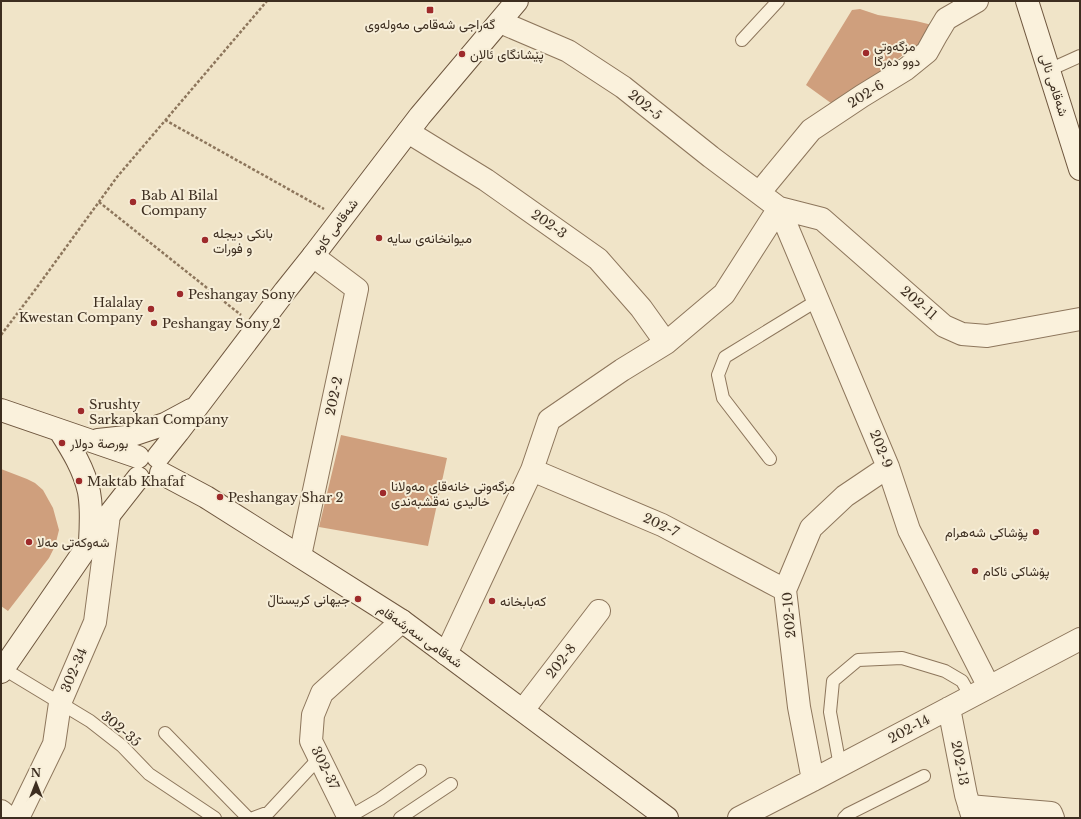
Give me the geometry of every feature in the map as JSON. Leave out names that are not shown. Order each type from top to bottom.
[{"type":"street","name":"شەقامی کاوە","points":[[2,670],[109,515],[198,407],[420,116],[516,1]]},
{"type":"street","name":"202-6","points":[[759,194],[811,130],[911,65],[927,52],[946,19],[977,1]]},
{"type":"street","name":"شەقامی نالی","points":[[1027,1],[1078,154]]},
{"type":"street","name":"202-5","points":[[500,22],[568,51],[623,87],[710,157],[779,208]]},
{"type":"street","name":"202-3","points":[[408,132],[486,180],[598,259],[641,308],[666,343]]},
{"type":"street","points":[[446,654],[532,470],[549,420],[622,370],[666,343],[724,294],[779,208]]},
{"type":"street","name":"202-9","points":[[779,208],[888,467],[909,530],[980,692]]},
{"type":"street","name":"202-11","points":[[779,208],[822,219],[944,326],[962,334],[987,336],[1080,319]]},
{"type":"street","name":"202-2","points":[[300,556],[358,289],[313,256]]},
{"type":"street","points":[[88,440],[126,437],[165,424],[198,407]]},
{"type":"street","name":"شەقامی سەرشەقام","points":[[1,410],[88,440],[148,466],[206,497],[402,621],[667,818]]},
{"type":"street","points":[[60,431],[80,464],[89,492],[91,517],[90,542]]},
{"type":"street","name":"202-10","points":[[812,780],[799,707],[785,590],[811,528],[845,496],[888,467]]},
{"type":"street","name":"202-7","points":[[532,470],[662,525],[785,590]]},
{"type":"street","name":"302-34","points":[[18,818],[54,744],[60,703],[95,622],[109,515]]},
{"type":"street","name":"202-8","points":[[523,710],[599,611]]},
{"type":"street","name":"302-37","points":[[349,818],[311,741],[313,715],[322,693],[402,621]]},
{"type":"street","name":"202-14","points":[[738,818],[840,766],[1080,639]]},
{"type":"street","name":"202-13","points":[[949,708],[971,812]]},
{"type":"street","points":[[1,811],[9,818]]},
{"type":"street","points":[[971,812],[1051,813],[1054,818]]},
{"type":"lane","points":[[742,40],[778,1]]},
{"type":"lane","points":[[1049,70],[1080,56]]},
{"type":"lane","points":[[770,459],[723,398],[718,375],[725,357],[818,300]]},
{"type":"lane","points":[[840,766],[830,712],[833,681],[858,660],[902,658],[945,671],[980,692]]},
{"type":"lane","name":"302-35","points":[[2,670],[90,721],[122,746],[149,774],[215,818]]},
{"type":"lane","points":[[165,733],[248,818]]},
{"type":"lane","points":[[253,818],[269,812],[320,757]]},
{"type":"lane","points":[[349,818],[380,799],[420,771]]},
{"type":"lane","points":[[844,818],[848,814],[924,776]]},
{"type":"lane","points":[[400,818],[451,784]]},
{"type":"path","points":[[1,335],[117,177],[267,1]]},
{"type":"path","points":[[166,120],[341,218]]},
{"type":"path","points":[[99,202],[258,328]]},
{"type":"building","points":[[860,9],[878,15],[932,25],[916,53],[907,52],[835,106],[806,85],[852,10]]},
{"type":"building","name":"مزگەوتی خانەقای مەولانا خالیدی نەقشبەندی","points":[[341,435],[447,458],[428,546],[319,527]]},
{"type":"building","name":"شەوکەتی مەلا","points":[[1,469],[35,483],[43,490],[53,508],[59,530],[55,546],[49,558],[8,611],[1,606]]},
{"type":"place","name":"گەراجی شەقامی مەولەوی","points":[[430,10]]},
{"type":"place","name":"مزگەوتی دوو دەرگا","points":[[866,53]]},
{"type":"place","name":"پێشانگای ئالان","points":[[462,54]]},
{"type":"place","name":"Bab Al Bilal Company","points":[[133,202]]},
{"type":"place","name":"میوانخانەی سایە","points":[[379,238]]},
{"type":"place","name":"بانکی دیجلە و فورات","points":[[205,240]]},
{"type":"place","name":"Peshangay Sony","points":[[180,294]]},
{"type":"place","name":"Halalay Kwestan Company","points":[[151,309]]},
{"type":"place","name":"Peshangay Sony 2","points":[[154,323]]},
{"type":"place","name":"Srushty Sarkapkan Company","points":[[81,411]]},
{"type":"place","name":"بورصة دولار","points":[[62,443]]},
{"type":"place","name":"Maktab Khafaf","points":[[79,481]]},
{"type":"place","name":"مزگەوتی خانەقای مەولانا خالیدی نەقشبەندی","points":[[383,493]]},
{"type":"place","name":"Peshangay Shar 2","points":[[220,497]]},
{"type":"place","name":"پۆشاکی شەھرام","points":[[1036,532]]},
{"type":"place","name":"شەوکەتی مەلا","points":[[29,542]]},
{"type":"place","name":"پۆشاکی ئاکام","points":[[975,571]]},
{"type":"place","name":"جیهانی کریستاڵ","points":[[358,599]]},
{"type":"place","name":"کەبابخانە","points":[[492,601]]}]
